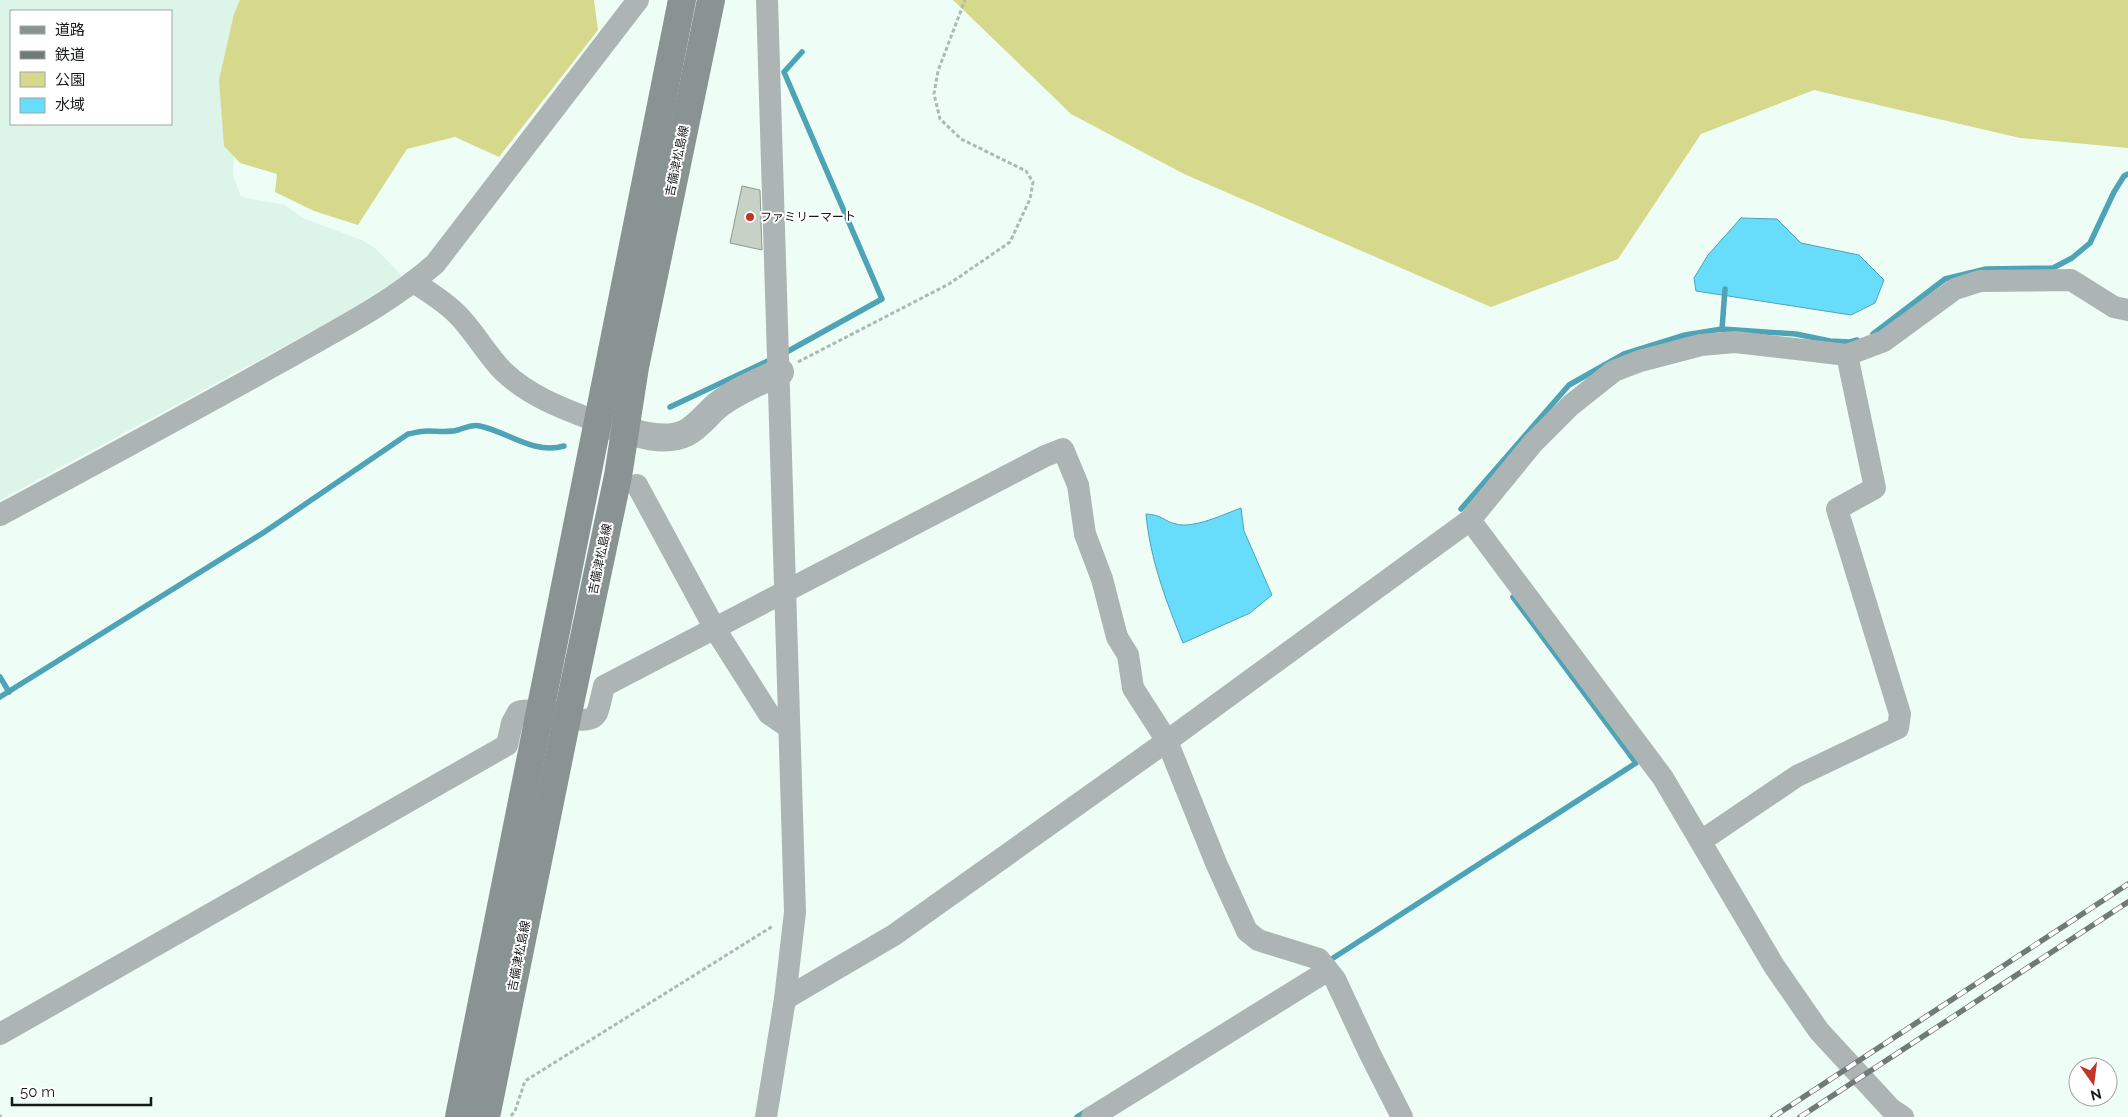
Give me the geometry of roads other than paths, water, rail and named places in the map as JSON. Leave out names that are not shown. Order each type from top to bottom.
[{"type":"main road","points":[[460,1117],[682,0]]},
{"type":"main road","name":"吉備津松島線","points":[[486,1117],[566,718],[618,476],[635,367],[710,0]]},
{"type":"street","points":[[0,515],[217,398],[351,322],[414,282],[434,264],[638,0]]},
{"type":"street","points":[[766,1117],[785,999],[795,912],[767,0]]},
{"type":"street","points":[[785,999],[894,935],[1167,741],[1470,520],[1533,443],[1571,405],[1614,371],[1640,361],[1701,345],[1735,342],[1847,355],[1884,341],[1955,289],[1980,281],[2071,280],[2114,307],[2128,310]]},
{"type":"street","points":[[414,282],[464,320],[503,371],[528,391],[542,400],[598,422],[651,436],[673,436],[685,433],[698,425],[718,405],[779,362]]},
{"type":"street","points":[[1701,841],[1797,776],[1898,728],[1900,714],[1837,509],[1875,488],[1847,355]]},
{"type":"street","points":[[0,1034],[507,745],[512,723],[518,712],[525,709],[566,718],[591,719],[596,713],[604,686],[715,629],[786,589],[1045,456],[1063,449],[1078,485],[1085,534],[1102,579],[1117,636],[1128,655],[1134,688],[1167,741],[1216,863],[1247,931],[1258,940],[1324,966],[1335,978],[1402,1117]]},
{"type":"street","points":[[638,485],[715,629],[769,714],[788,727]]},
{"type":"street","points":[[1470,520],[1663,778],[1774,966],[1819,1031],[1891,1109],[1903,1117]]},
{"type":"street","points":[[1092,1117],[1324,966]]},
{"type":"water","points":[[1741,218],[1777,219],[1801,243],[1859,255],[1884,280],[1875,303],[1851,315],[1696,291],[1694,278],[1708,255]]},
{"type":"water","points":[[1241,508],[1244,531],[1272,595],[1250,613],[1183,643],[1155,564],[1146,514],[1183,525],[1200,523]]},
{"type":"waterway","points":[[783,354],[882,299],[784,72],[802,52]]},
{"type":"waterway","points":[[1873,334],[1945,279],[1986,269],[2053,268],[2072,258],[2090,243],[2114,192],[2124,176],[2128,174]]},
{"type":"waterway","points":[[1722,329],[1725,289]]},
{"type":"waterway","points":[[1461,509],[1569,385],[1624,354],[1685,335],[1722,329],[1796,334],[1830,341],[1850,342],[1857,340]]},
{"type":"waterway","points":[[670,407],[772,359]]},
{"type":"waterway","points":[[0,697],[263,533],[408,434],[425,431],[450,431],[477,426],[542,448],[564,446]]},
{"type":"waterway","points":[[1327,962],[1636,763],[1513,597]]},
{"type":"waterway","points":[[0,677],[9,692]]},
{"type":"waterway","points":[[1077,1117],[1088,1110]]},
{"type":"railway","points":[[1773,1117],[2128,884]]},
{"type":"railway","points":[[1800,1117],[2128,902]]},
{"type":"place","name":"ファミリーマート","points":[[750,217]]}]
